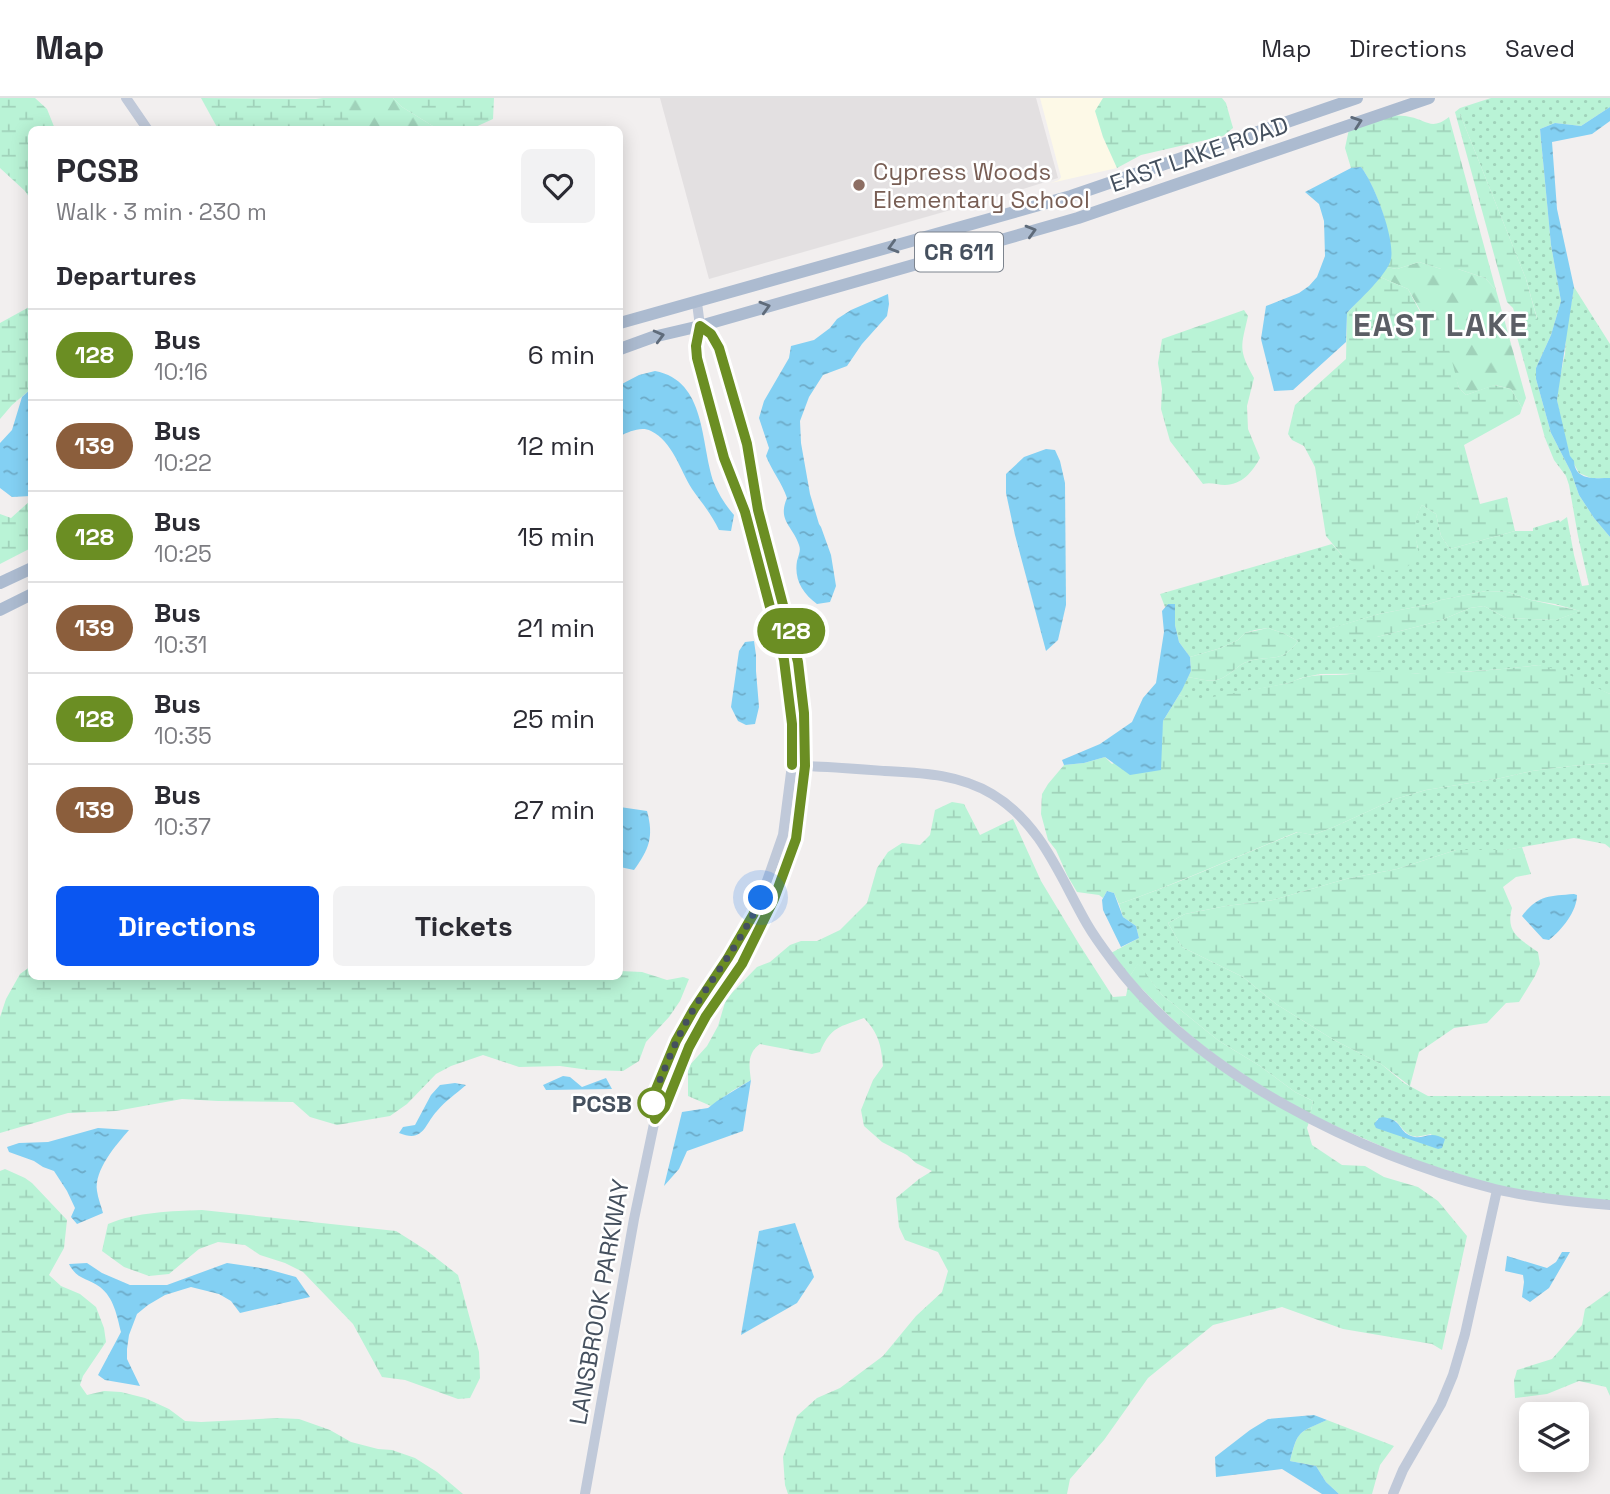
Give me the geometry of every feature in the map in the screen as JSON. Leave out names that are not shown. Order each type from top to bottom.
[{"type":"main road","name":"EAST LAKE ROAD","points":[[697,303],[1071,195],[1357,98]]},
{"type":"main road","name":"EAST LAKE ROAD","points":[[700,326],[1078,218],[1429,98]]},
{"type":"main road","name":"CR 611","points":[[623,322],[697,303]]},
{"type":"main road","name":"CR 611","points":[[623,348],[653,337],[700,326]]},
{"type":"main road","points":[[0,583],[28,570]]},
{"type":"main road","points":[[0,610],[28,596]]},
{"type":"street","points":[[126,98],[145,126]]},
{"type":"street","points":[[697,303],[700,326]]},
{"type":"street","name":"LANSBROOK PARKWAY","points":[[585,1494],[634,1219],[655,1119],[652,1099],[676,1041],[728,958],[761,898],[783,835],[792,765],[792,716],[784,660],[745,512],[724,458],[697,358],[696,346],[700,326],[711,334],[719,348],[747,444],[758,510],[798,662],[804,704],[805,766],[796,839],[774,899],[742,964],[706,1016],[689,1047],[665,1107],[655,1119]]},
{"type":"street","points":[[805,766],[934,774],[961,779],[991,793],[1014,810],[1037,836],[1088,925],[1116,966],[1155,1009],[1203,1050],[1262,1091],[1324,1126],[1411,1163],[1497,1190],[1610,1205]]},
{"type":"street","points":[[1393,1494],[1403,1470],[1441,1404],[1453,1375],[1465,1334],[1497,1190]]},
{"type":"shaded area","name":"Cypress Woods Elementary School","points":[[660,98],[1036,98],[1058,178],[709,279]]},
{"type":"shaded area","points":[[1040,98],[1103,98],[1096,111],[1103,137],[1117,168],[1051,183],[1061,177]]},
{"type":"green space","points":[[0,98],[35,98],[47,109],[54,126],[28,126],[28,196],[0,168]]},
{"type":"green space","points":[[201,98],[323,99],[344,111],[353,126],[216,126]]},
{"type":"green space","points":[[316,98],[393,98],[402,107],[433,126],[352,126],[323,99]]},
{"type":"green space","points":[[393,98],[494,98],[493,119],[478,126],[433,126],[402,107]]},
{"type":"green space","points":[[1103,98],[1222,98],[1233,128],[1223,136],[1141,155],[1117,168],[1095,111]]},
{"type":"green space","points":[[1491,98],[1610,98],[1610,107],[1581,126],[1555,123],[1540,129],[1551,245],[1561,301],[1551,335],[1536,368],[1536,379],[1551,433],[1571,472],[1579,495],[1610,537],[1610,694],[1539,665],[1445,673],[1320,674],[1289,683],[1196,701],[1179,695],[1188,677],[1209,681],[1220,679],[1244,663],[1286,654],[1298,641],[1268,628],[1245,633],[1238,640],[1221,648],[1190,657],[1179,642],[1175,616],[1169,604],[1165,607],[1160,594],[1332,544],[1342,555],[1418,548],[1415,526],[1422,505],[1436,514],[1441,536],[1450,549],[1515,531],[1533,531],[1533,528],[1559,520],[1560,522],[1567,517],[1582,586],[1589,585],[1569,485],[1545,438],[1514,326],[1537,318],[1526,279],[1460,114],[1460,108]],"holes":[[[1486,591],[1508,592],[1580,611],[1556,620],[1506,618],[1484,606],[1377,637],[1329,629],[1441,600]]]},
{"type":"green space","points":[[1460,108],[1460,114],[1526,279],[1537,319],[1518,325],[1513,308],[1507,302],[1455,112]]},
{"type":"green space","points":[[1392,115],[1408,116],[1433,124],[1449,117],[1496,290],[1485,278],[1458,269],[1441,269],[1419,262],[1397,269],[1386,267],[1390,245],[1384,216],[1367,176],[1361,167],[1351,168],[1345,148],[1349,129]]},
{"type":"green space","points":[[1419,262],[1441,269],[1458,269],[1485,278],[1496,290],[1526,398],[1522,408],[1511,389],[1495,385],[1466,395],[1459,388],[1452,366],[1408,289],[1380,277],[1386,267],[1397,269]]},
{"type":"green space","points":[[1380,277],[1408,289],[1426,323],[1447,342],[1459,388],[1466,395],[1494,385],[1511,389],[1522,408],[1520,414],[1464,445],[1480,504],[1507,497],[1515,531],[1450,549],[1441,536],[1436,514],[1422,505],[1415,525],[1419,558],[1403,570],[1385,571],[1360,566],[1342,555],[1326,536],[1315,467],[1304,446],[1292,440],[1288,434],[1295,405],[1346,359],[1347,313]]},
{"type":"green space","points":[[1574,287],[1610,344],[1610,478],[1591,478],[1579,473],[1570,457],[1560,417],[1557,400]]},
{"type":"green space","points":[[28,308],[28,392],[0,419],[0,323]]},
{"type":"green space","points":[[1244,310],[1248,316],[1242,348],[1254,378],[1247,406],[1248,429],[1260,458],[1250,472],[1237,483],[1203,484],[1170,441],[1161,409],[1162,389],[1158,363],[1162,339]]},
{"type":"green space","points":[[28,503],[28,550],[0,564],[0,514],[11,518]]},
{"type":"green space","points":[[1486,591],[1508,592],[1581,611],[1556,620],[1506,618],[1484,606],[1377,637],[1347,638],[1328,629],[1379,614]]},
{"type":"green space","points":[[1268,628],[1298,641],[1286,654],[1244,663],[1220,679],[1209,681],[1188,677],[1191,671],[1190,657],[1221,648],[1238,640],[1245,633]]},
{"type":"green space","points":[[1539,665],[1559,670],[1610,694],[1610,763],[1532,771],[1426,790],[1395,799],[1313,835],[1297,832],[1119,904],[1114,893],[1107,891],[1103,898],[1077,892],[1056,850],[1048,840],[1041,814],[1042,794],[1064,765],[1105,757],[1112,764],[1161,739],[1163,721],[1179,695],[1196,700],[1289,683],[1317,675],[1378,671],[1465,672]]},
{"type":"green space","points":[[1610,763],[1610,848],[1605,844],[1574,838],[1506,850],[1456,850],[1397,869],[1346,879],[1273,900],[1185,914],[1168,923],[1182,947],[1243,977],[1276,1004],[1334,1040],[1381,1064],[1404,1083],[1428,1096],[1610,1096],[1610,1201],[1498,1186],[1413,1160],[1310,1115],[1313,1101],[1219,1041],[1162,995],[1138,964],[1130,976],[1111,953],[1139,938],[1136,926],[1123,917],[1119,904],[1298,832],[1313,835],[1395,799],[1426,790],[1571,766]],"holes":[[[1376,1120],[1396,1121],[1410,1135],[1431,1134],[1438,1149]]]},
{"type":"green space","points":[[952,802],[964,804],[980,835],[1013,819],[1041,881],[1113,997],[1126,996],[1128,986],[1152,1012],[1309,1122],[1307,1128],[1312,1145],[1342,1165],[1365,1166],[1384,1177],[1418,1187],[1438,1201],[1467,1236],[1442,1350],[1432,1344],[1343,1329],[1282,1307],[1213,1325],[1148,1378],[1104,1440],[1070,1479],[1067,1494],[788,1494],[783,1457],[797,1416],[817,1398],[840,1388],[883,1356],[916,1316],[942,1292],[948,1271],[938,1252],[905,1240],[899,1227],[896,1198],[932,1171],[882,1142],[864,1126],[861,1110],[873,1080],[883,1066],[878,1040],[864,1018],[832,1032],[820,1052],[812,1054],[760,1044],[751,1056],[751,1080],[711,1106],[688,1096],[688,1067],[707,1046],[718,1026],[726,999],[757,967],[770,962],[790,945],[801,941],[817,941],[840,930],[867,903],[877,868],[888,852],[902,843],[920,845],[930,835],[935,810]]},
{"type":"green space","points":[[1522,847],[1531,874],[1516,877],[1503,887],[1512,908],[1512,929],[1520,939],[1538,952],[1540,964],[1535,976],[1519,1002],[1506,1003],[1487,1023],[1454,1028],[1419,1052],[1410,1086],[1381,1064],[1334,1040],[1276,1004],[1243,977],[1182,947],[1168,923],[1185,914],[1273,900],[1346,879],[1397,869],[1456,850],[1506,850]]},
{"type":"green space","points":[[1138,963],[1162,995],[1219,1041],[1313,1101],[1310,1115],[1230,1066],[1185,1031],[1130,976]]},
{"type":"green space","points":[[28,968],[28,980],[623,980],[623,971],[642,972],[667,980],[683,977],[689,979],[680,1001],[646,1042],[639,1061],[623,1071],[560,1066],[519,1067],[483,1055],[436,1074],[407,1104],[390,1116],[337,1125],[310,1117],[293,1102],[182,1099],[116,1111],[68,1113],[0,1133],[0,1017],[6,999],[20,974]]},
{"type":"green space","points":[[5,1169],[32,1183],[67,1220],[64,1248],[49,1275],[61,1286],[80,1294],[96,1307],[106,1342],[83,1376],[80,1385],[87,1395],[104,1391],[145,1398],[169,1409],[185,1421],[299,1419],[330,1430],[351,1442],[392,1450],[415,1458],[463,1494],[0,1494],[0,1171]]},
{"type":"green space","points":[[202,1210],[396,1231],[426,1250],[458,1275],[479,1352],[480,1378],[470,1398],[458,1399],[405,1380],[382,1377],[353,1324],[303,1272],[260,1255],[245,1245],[218,1242],[199,1249],[169,1274],[149,1276],[124,1267],[102,1251],[108,1224],[142,1215]]},
{"type":"green space","points":[[1610,1291],[1610,1396],[1606,1387],[1579,1381],[1547,1394],[1515,1398],[1514,1381],[1517,1370],[1552,1359],[1582,1325],[1585,1309]]},
{"type":"green space","points":[[1327,1420],[1394,1446],[1380,1465],[1372,1494],[1339,1494],[1326,1482],[1316,1466],[1290,1461],[1300,1434]]},
{"type":"water","points":[[1610,107],[1610,121],[1592,134],[1552,142],[1557,209],[1574,287],[1557,400],[1570,456],[1578,472],[1587,477],[1610,478],[1610,537],[1579,495],[1571,472],[1551,433],[1536,379],[1536,368],[1551,335],[1561,301],[1551,245],[1540,129],[1555,123],[1581,126]]},
{"type":"water","points":[[1361,167],[1387,225],[1391,250],[1389,265],[1379,280],[1347,313],[1346,342],[1293,390],[1274,391],[1261,339],[1266,306],[1299,293],[1309,286],[1317,277],[1325,256],[1324,221],[1319,204],[1305,192],[1351,168]]},
{"type":"water","points":[[888,294],[887,316],[847,366],[823,375],[809,397],[800,421],[810,494],[831,555],[836,586],[830,602],[817,604],[803,590],[798,580],[796,568],[800,547],[785,518],[784,506],[787,498],[766,456],[769,448],[759,418],[764,401],[789,358],[791,346],[814,340],[851,310]]},
{"type":"water","points":[[655,371],[672,377],[684,387],[693,400],[714,483],[734,515],[731,531],[719,530],[670,449],[659,436],[643,429],[623,435],[623,383]]},
{"type":"water","points":[[28,392],[28,496],[12,497],[0,488],[0,443],[12,430],[22,397]]},
{"type":"water","points":[[1046,449],[1055,450],[1065,483],[1066,605],[1058,640],[1046,651],[1015,535],[1006,493],[1006,474],[1024,457]]},
{"type":"water","points":[[1168,604],[1175,604],[1175,625],[1179,642],[1190,657],[1191,671],[1163,721],[1161,770],[1130,775],[1105,757],[1064,765],[1062,760],[1100,744],[1132,722],[1143,698],[1156,683],[1164,632],[1162,611]]},
{"type":"water","points":[[754,641],[759,707],[755,724],[746,725],[738,721],[731,707],[739,651],[745,642]]},
{"type":"water","points":[[623,807],[647,811],[649,820],[649,842],[634,870],[623,868]]},
{"type":"water","points":[[1107,891],[1114,893],[1123,917],[1136,926],[1139,938],[1121,947],[1103,910],[1102,900]]},
{"type":"water","points":[[1577,895],[1572,914],[1549,940],[1543,939],[1522,916],[1539,900]]},
{"type":"water","points":[[563,1076],[570,1077],[582,1087],[606,1078],[612,1089],[546,1090],[543,1085]]},
{"type":"water","points":[[751,1080],[743,1131],[687,1151],[679,1169],[664,1186],[682,1112],[708,1108]]},
{"type":"water","points":[[440,1085],[466,1085],[440,1107],[419,1134],[407,1136],[399,1133],[403,1127],[415,1125],[431,1095]]},
{"type":"water","points":[[1383,1117],[1397,1123],[1411,1136],[1435,1135],[1445,1139],[1442,1148],[1438,1149],[1376,1128],[1374,1124]]},
{"type":"water","points":[[98,1128],[129,1130],[107,1158],[99,1175],[97,1191],[103,1213],[77,1224],[71,1217],[75,1208],[54,1171],[9,1152],[7,1147],[19,1143],[48,1142]]},
{"type":"water","points":[[795,1223],[814,1277],[797,1303],[741,1335],[759,1231]]},
{"type":"water","points":[[1562,1252],[1570,1252],[1549,1288],[1530,1302],[1522,1297],[1523,1275],[1505,1271],[1507,1256],[1547,1268],[1556,1262]]},
{"type":"water","points":[[87,1263],[130,1285],[167,1285],[227,1263],[267,1269],[296,1277],[310,1297],[240,1313],[231,1301],[219,1294],[191,1287],[165,1295],[137,1314],[129,1335],[127,1359],[140,1386],[105,1380],[98,1375],[121,1332],[109,1296],[96,1284],[76,1273],[69,1264]]},
{"type":"water","points":[[1314,1415],[1327,1420],[1301,1434],[1295,1443],[1290,1461],[1316,1466],[1326,1482],[1339,1494],[1322,1494],[1282,1469],[1216,1477],[1215,1457],[1250,1430],[1268,1419]]},
{"type":"bus line","name":"128","points":[[761,898],[728,958],[676,1041],[652,1099],[655,1119],[665,1107],[689,1047],[706,1016],[742,964],[774,899],[796,839],[805,766],[803,696],[795,645],[755,499],[747,444],[719,348],[711,334],[700,326],[696,346],[697,358],[724,458],[745,512],[780,640],[792,724],[792,765]]},
{"type":"place","name":"Cypress Woods Elementary School","points":[[859,185]]},
{"type":"place","name":"PCSB","points":[[653,1103]]},
{"type":"district","name":"EAST LAKE","points":[[1441,325]]},
{"type":"route","points":[[653,1103],[652,1099],[676,1041],[728,958],[761,898]]}]
